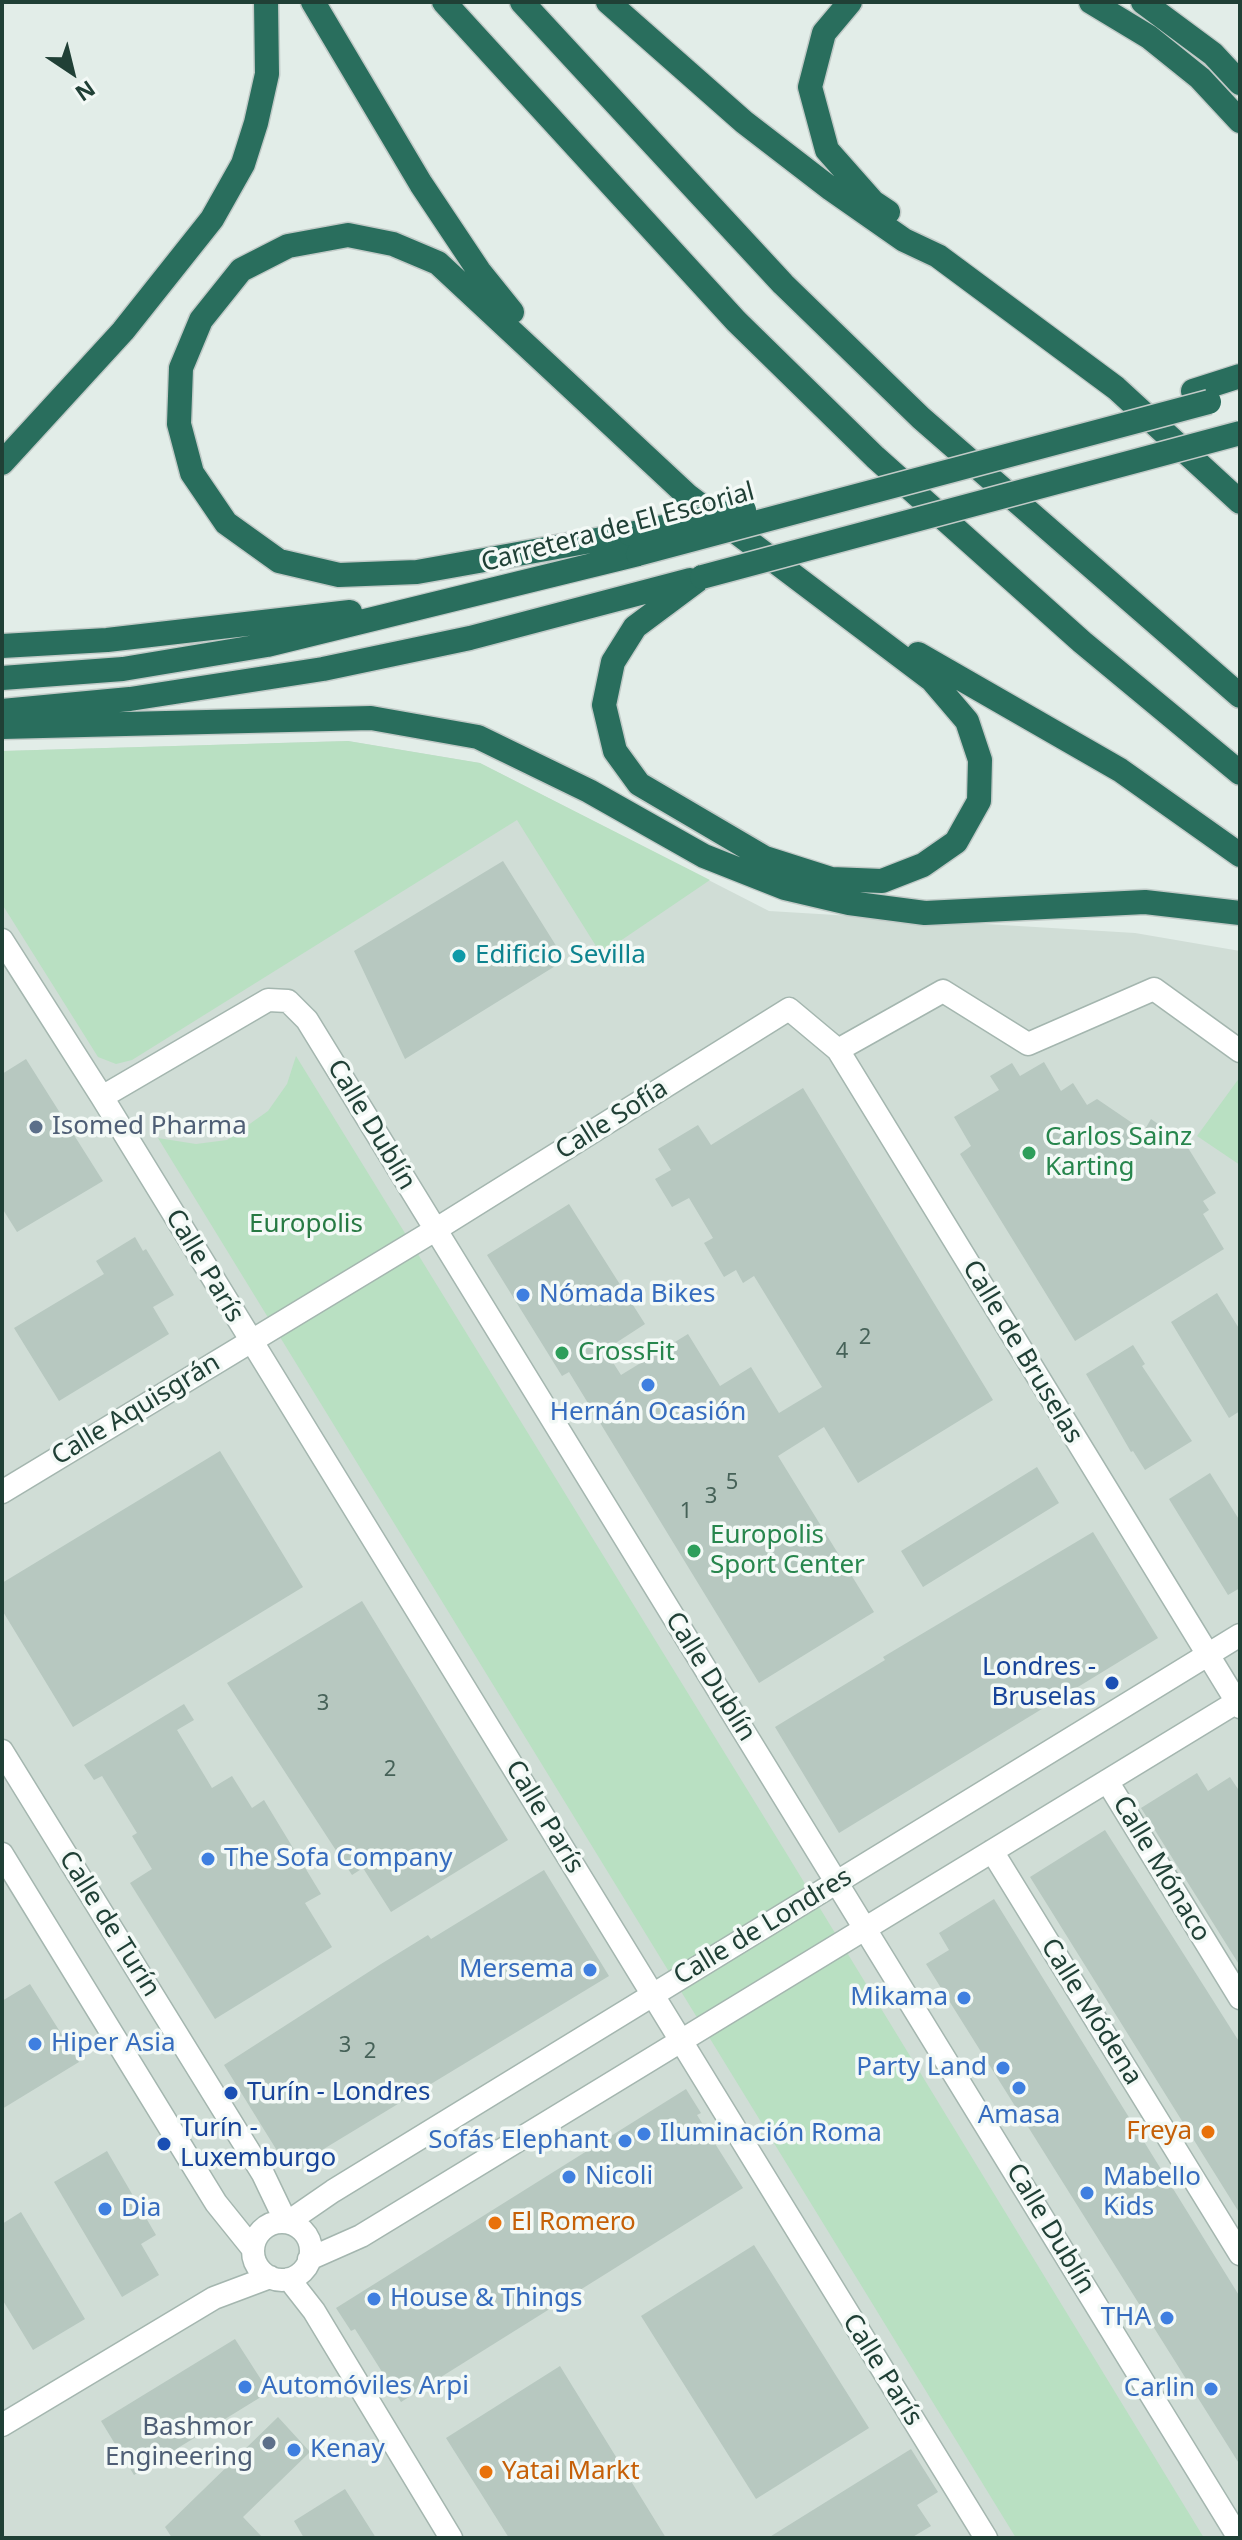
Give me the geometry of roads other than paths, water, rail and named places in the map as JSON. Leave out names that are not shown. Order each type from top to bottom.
[{"type":"highway","points":[[2,463],[123,331],[212,219],[243,164],[256,123],[267,74],[266,2]]},
{"type":"highway","points":[[313,2],[421,184],[479,271],[580,398]]},
{"type":"highway","points":[[444,2],[736,321],[875,457],[1082,642],[1240,773]]},
{"type":"highway","points":[[522,2],[783,284],[911,408],[1194,652],[1240,696]]},
{"type":"highway","points":[[608,2],[757,132],[904,240],[938,256]]},
{"type":"highway","points":[[850,2],[824,33],[810,87],[827,150],[873,202],[916,232],[938,256],[1116,388],[1240,502]]},
{"type":"highway","points":[[1091,2],[1149,37],[1200,78],[1240,121]]},
{"type":"highway","points":[[1143,2],[1213,54],[1240,83]]},
{"type":"highway","points":[[702,577],[635,627],[613,662],[604,705],[615,751],[639,784],[765,858],[831,879],[882,881],[923,865],[956,842],[979,801],[980,760],[967,721],[932,680],[836,607],[687,495],[438,263],[393,244],[348,235],[288,246],[241,270],[201,320],[181,368],[179,424],[192,473],[226,523],[279,561],[339,575],[417,572],[634,544],[727,513],[877,489],[1103,428],[1149,404],[1201,396],[1238,380]]},
{"type":"highway","points":[[2,711],[130,699],[323,669],[470,638],[1240,433]]},
{"type":"highway","name":"Carretera de El Escorial","points":[[2,678],[123,669],[267,645],[452,600],[634,544]]},
{"type":"highway","points":[[2,646],[107,640],[452,600]]},
{"type":"highway","points":[[836,607],[1120,770],[1240,855]]},
{"type":"highway","points":[[1194,652],[1240,686]]},
{"type":"highway","points":[[2,727],[371,718],[478,737],[589,791],[704,856],[785,888],[849,903],[925,913],[1145,902],[1240,913]]},
{"type":"street","name":"Calle París","points":[[2,940],[102,1097],[680,2040],[976,2535]]},
{"type":"street","points":[[838,1050],[943,991],[1028,1044],[1154,989],[1240,1051]]},
{"type":"street","name":"Calle Dublín","points":[[102,1097],[268,1000],[288,1001],[307,1020],[1239,2538]]},
{"type":"street","name":"Calle de Bruselas","points":[[789,1009],[838,1050],[1239,1703]]},
{"type":"street","name":"Calle Sofía","points":[[435,1230],[789,1009]]},
{"type":"street","name":"Calle Aquisgrán","points":[[2,1492],[435,1230]]},
{"type":"street","name":"Calle de Londres","points":[[287,2222],[1240,1635]]},
{"type":"street","name":"Calle de Londres","points":[[214,2298],[293,2271],[361,2236],[1239,1703]]},
{"type":"street","name":"Calle de Turín","points":[[2,1751],[263,2174],[287,2222]]},
{"type":"street","name":"Calle Mónaco","points":[[1107,1781],[1240,1998]]},
{"type":"street","name":"Calle Módena","points":[[992,1851],[1240,2254]]},
{"type":"street","name":"Calle de Turín","points":[[2,1854],[216,2203],[253,2252]]},
{"type":"street","points":[[5,2426],[214,2298],[253,2252],[260,2232],[267,2226],[287,2222],[307,2236],[293,2271],[451,2538]]},
{"type":"street","points":[[253,2252],[256,2263],[293,2271]]},
{"type":"place","name":"Edificio Sevilla","points":[[459,956]]},
{"type":"place","name":"Isomed Pharma","points":[[36,1127]]},
{"type":"place","name":"Carlos Sainz Karting","points":[[1029,1153]]},
{"type":"place","name":"Nómada Bikes","points":[[523,1295]]},
{"type":"place","name":"CrossFit","points":[[562,1353]]},
{"type":"place","name":"Hernán Ocasión","points":[[648,1385]]},
{"type":"place","name":"Europolis Sport Center","points":[[694,1551]]},
{"type":"place","name":"Londres - Bruselas","points":[[1112,1683]]},
{"type":"place","name":"The Sofa Company","points":[[208,1859]]},
{"type":"place","name":"Mersema","points":[[590,1970]]},
{"type":"place","name":"Mikama","points":[[964,1998]]},
{"type":"place","name":"Hiper Asia","points":[[35,2044]]},
{"type":"place","name":"Party Land","points":[[1003,2068]]},
{"type":"place","name":"Amasa","points":[[1019,2088]]},
{"type":"place","name":"Turín - Londres","points":[[231,2093]]},
{"type":"place","name":"Freya","points":[[1208,2132]]},
{"type":"place","name":"Iluminación Roma","points":[[644,2134]]},
{"type":"place","name":"Sofás Elephant","points":[[625,2141]]},
{"type":"place","name":"Turín - Luxemburgo","points":[[164,2144]]},
{"type":"place","name":"Nicoli","points":[[569,2177]]},
{"type":"place","name":"Mabello Kids","points":[[1087,2193]]},
{"type":"place","name":"Dia","points":[[105,2209]]},
{"type":"place","name":"El Romero","points":[[495,2223]]},
{"type":"place","name":"House & Things","points":[[374,2299]]},
{"type":"place","name":"THA","points":[[1167,2318]]},
{"type":"place","name":"Automóviles Arpi","points":[[245,2387]]},
{"type":"place","name":"Carlin","points":[[1211,2389]]},
{"type":"place","name":"Bashmor Engineering","points":[[269,2443]]},
{"type":"place","name":"Kenay","points":[[294,2450]]},
{"type":"place","name":"Yatai Markt","points":[[486,2472]]},
{"type":"park label","name":"Europolis","points":[[306,1225]]}]
